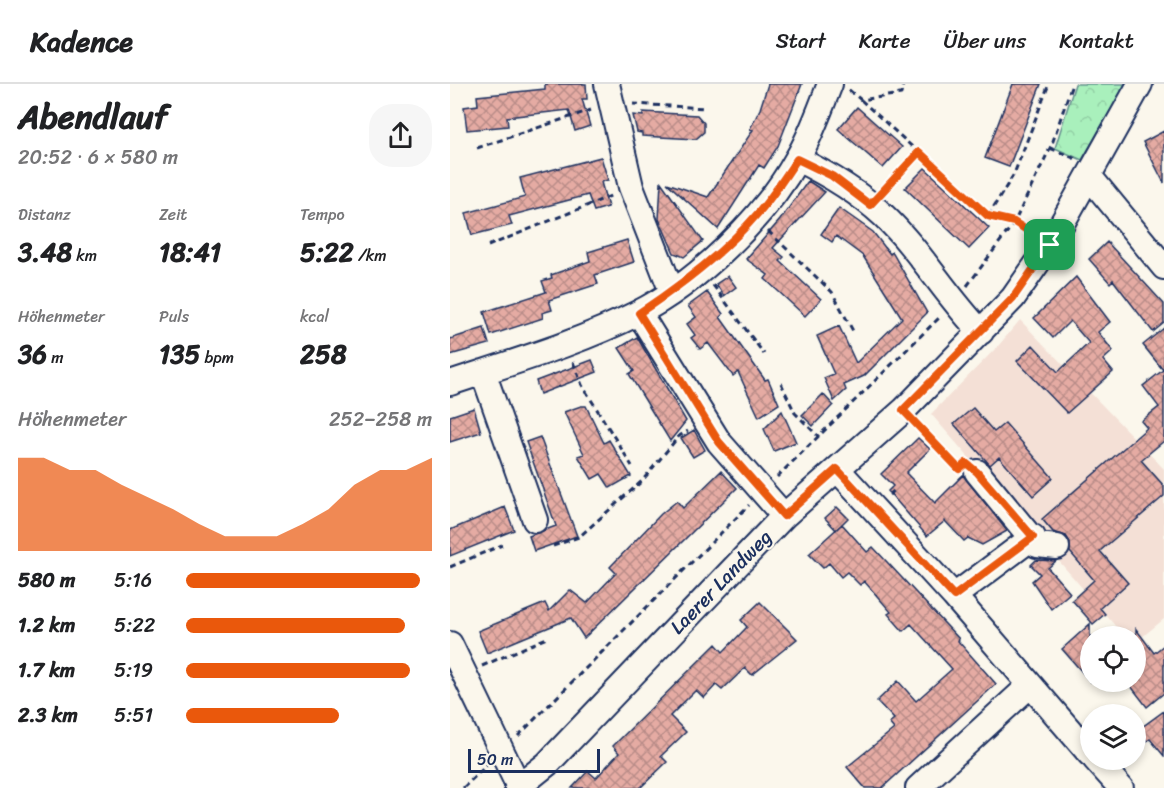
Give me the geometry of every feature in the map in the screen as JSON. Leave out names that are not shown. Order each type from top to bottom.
[{"type":"street","points":[[450,383],[566,343],[639,313],[701,269],[754,218],[797,159],[830,84]]},
{"type":"street","name":"Laerer Landweg","points":[[518,788],[547,764],[784,516],[903,410],[1013,298],[1050,245],[1140,84]]},
{"type":"street","points":[[608,94],[631,187],[672,291]]},
{"type":"street","points":[[797,159],[832,176],[870,205],[895,230],[954,303],[981,332]]},
{"type":"street","points":[[1091,171],[1155,239],[1164,267]]},
{"type":"street","points":[[639,313],[719,442],[784,516]]},
{"type":"street","points":[[483,372],[535,520]]},
{"type":"street","points":[[837,469],[954,596],[1080,743]]},
{"type":"street","points":[[977,472],[1033,537],[1037,545],[1057,547]]},
{"type":"street","points":[[954,596],[1033,537]]},
{"type":"street","points":[[450,644],[518,788]]},
{"type":"street","points":[[918,788],[1029,686]]},
{"type":"street","points":[[1105,770],[1121,788]]},
{"type":"path","points":[[842,84],[988,216],[1014,222],[1050,245]]},
{"type":"path","points":[[861,100],[901,94],[903,84]]},
{"type":"path","points":[[988,216],[1014,174],[1049,84]]},
{"type":"path","points":[[463,788],[954,303],[1014,222],[1050,148],[1072,84]]},
{"type":"path","points":[[477,148],[608,94],[706,108]]},
{"type":"path","points":[[1050,148],[1091,171]]},
{"type":"path","points":[[870,205],[919,152]]},
{"type":"path","points":[[488,246],[631,187]]},
{"type":"path","points":[[754,218],[832,292],[853,331]]},
{"type":"path","points":[[701,269],[764,354]]},
{"type":"path","points":[[566,343],[582,385],[632,466]]},
{"type":"path","points":[[781,383],[795,413],[819,437]]},
{"type":"path","points":[[903,410],[959,469],[966,463],[977,472]]},
{"type":"path","points":[[553,546],[579,537],[642,481],[679,436],[705,420]]},
{"type":"path","points":[[450,567],[502,545]]},
{"type":"path","points":[[464,673],[549,637]]},
{"type":"shaded area","points":[[1020,320],[1164,469],[1164,619],[1146,634],[1146,626],[1115,626],[931,414],[999,345]]},
{"type":"green space","points":[[1075,84],[1126,84],[1082,160],[1055,148]]},
{"type":"building","points":[[545,84],[586,84],[587,99],[582,99],[590,126],[575,131],[569,110],[507,117],[508,126],[467,130],[464,107],[478,105],[477,96],[545,89]]},
{"type":"building","points":[[768,84],[802,84],[778,146],[764,168],[759,165],[718,229],[667,183],[708,197],[753,130],[750,129],[760,109]]},
{"type":"building","points":[[1013,84],[1041,84],[1009,167],[985,158]]},
{"type":"building","points":[[857,107],[902,147],[883,168],[838,129]]},
{"type":"building","points":[[643,112],[697,115],[704,123],[704,132],[696,139],[642,136],[642,133],[637,132],[633,115],[643,116]]},
{"type":"building","points":[[1164,131],[1164,183],[1143,142]]},
{"type":"building","points":[[601,157],[608,180],[601,182],[608,207],[594,211],[588,195],[509,216],[512,225],[472,235],[466,213],[525,197],[520,178]]},
{"type":"building","points":[[925,168],[989,228],[969,249],[905,188]]},
{"type":"building","points":[[808,181],[825,192],[773,248],[784,257],[780,261],[821,299],[805,316],[765,279],[768,275],[746,259],[780,220]]},
{"type":"building","points":[[661,182],[703,241],[684,257],[674,253],[659,219]]},
{"type":"building","points":[[839,208],[873,232],[890,254],[892,252],[927,313],[864,376],[844,385],[846,390],[834,401],[824,378],[834,374],[817,336],[839,326],[856,363],[902,318],[863,256],[836,236],[832,242],[821,234]]},
{"type":"building","points":[[627,240],[634,262],[595,275],[598,284],[549,300],[552,310],[542,313],[543,318],[491,335],[484,312],[546,292],[542,281],[552,278],[551,275],[590,261],[588,252]]},
{"type":"building","points":[[1107,242],[1164,304],[1164,323],[1153,332],[1113,280],[1110,283],[1089,259]]},
{"type":"building","points":[[728,276],[736,287],[724,296],[716,284]]},
{"type":"building","points":[[1076,277],[1110,322],[1098,332],[1113,351],[1103,360],[1113,372],[1067,413],[1017,361],[1033,345],[1058,372],[1089,343],[1070,321],[1053,338],[1034,318]]},
{"type":"building","points":[[707,292],[723,314],[720,317],[765,380],[768,379],[779,404],[759,417],[738,372],[733,376],[708,343],[700,349],[691,338],[695,335],[687,324],[696,317],[688,306]]},
{"type":"building","points":[[484,328],[489,344],[450,355],[450,339]]},
{"type":"building","points":[[1164,328],[1164,441],[1141,460],[1164,486],[1164,496],[1100,551],[1128,583],[1100,608],[1105,614],[1093,624],[1072,600],[1094,580],[1070,552],[1070,542],[1066,536],[1053,532],[1042,519],[1147,428],[1141,421],[1159,407],[1143,386],[1163,370],[1143,345]]},
{"type":"building","points":[[637,337],[686,421],[670,441],[629,374],[634,371],[619,348]]},
{"type":"building","points":[[592,360],[597,372],[540,394],[536,381]]},
{"type":"building","points":[[823,394],[833,405],[813,426],[802,415]]},
{"type":"building","points":[[586,406],[604,443],[609,440],[631,476],[610,488],[601,474],[592,479],[578,456],[584,454],[564,412]]},
{"type":"building","points":[[474,408],[481,432],[450,442],[450,416]]},
{"type":"building","points":[[973,408],[994,432],[1005,423],[1053,478],[1033,496],[999,457],[990,465],[954,424]]},
{"type":"building","points":[[782,411],[796,442],[774,451],[764,429]]},
{"type":"building","points":[[694,430],[705,450],[693,457],[681,438]]},
{"type":"building","points":[[540,437],[577,536],[534,551],[529,536],[556,526],[526,442]]},
{"type":"building","points":[[918,438],[930,449],[906,473],[935,503],[963,475],[1007,531],[982,545],[968,538],[964,541],[945,521],[927,536],[888,491],[893,486],[881,474]]},
{"type":"building","points":[[721,471],[737,488],[584,638],[571,618],[487,653],[478,631],[545,603],[549,611],[570,590],[587,603],[616,573],[610,567],[661,514],[677,501],[683,508]]},
{"type":"building","points":[[505,507],[514,530],[450,556],[450,530]]},
{"type":"building","points":[[837,507],[848,518],[836,530],[825,518]]},
{"type":"building","points":[[842,524],[867,552],[873,547],[959,639],[958,641],[996,684],[882,788],[865,788],[847,767],[894,729],[889,723],[894,719],[877,701],[898,681],[916,701],[952,669],[911,624],[903,631],[888,614],[891,612],[864,581],[860,585],[847,572],[841,577],[829,563],[823,568],[809,554]]},
{"type":"building","points":[[1036,560],[1056,561],[1048,568],[1070,593],[1051,609],[1032,581],[1040,574],[1031,565]]},
{"type":"building","points":[[760,602],[797,639],[752,675],[745,668],[722,690],[716,685],[704,698],[696,690],[670,716],[686,732],[661,756],[667,762],[640,788],[572,788],[588,771],[596,778],[619,753],[613,746],[716,644],[723,652],[747,627],[741,620]]},
{"type":"building","points":[[1080,633],[1080,670],[1062,649]]},
{"type":"building","points":[[1146,642],[1154,653],[1164,645],[1164,693],[1147,707],[1135,692],[1146,692]]},
{"type":"building","points":[[1164,711],[1164,756],[1150,739],[1146,740],[1146,724]]},
{"type":"route","points":[[919,152],[988,216],[1014,222],[1050,245],[1013,298],[903,410],[959,469],[966,463],[977,472],[1033,537],[954,596],[837,469],[784,516],[719,442],[639,313],[672,291],[721,252],[760,212],[797,159],[832,176],[870,205],[919,152]]}]
